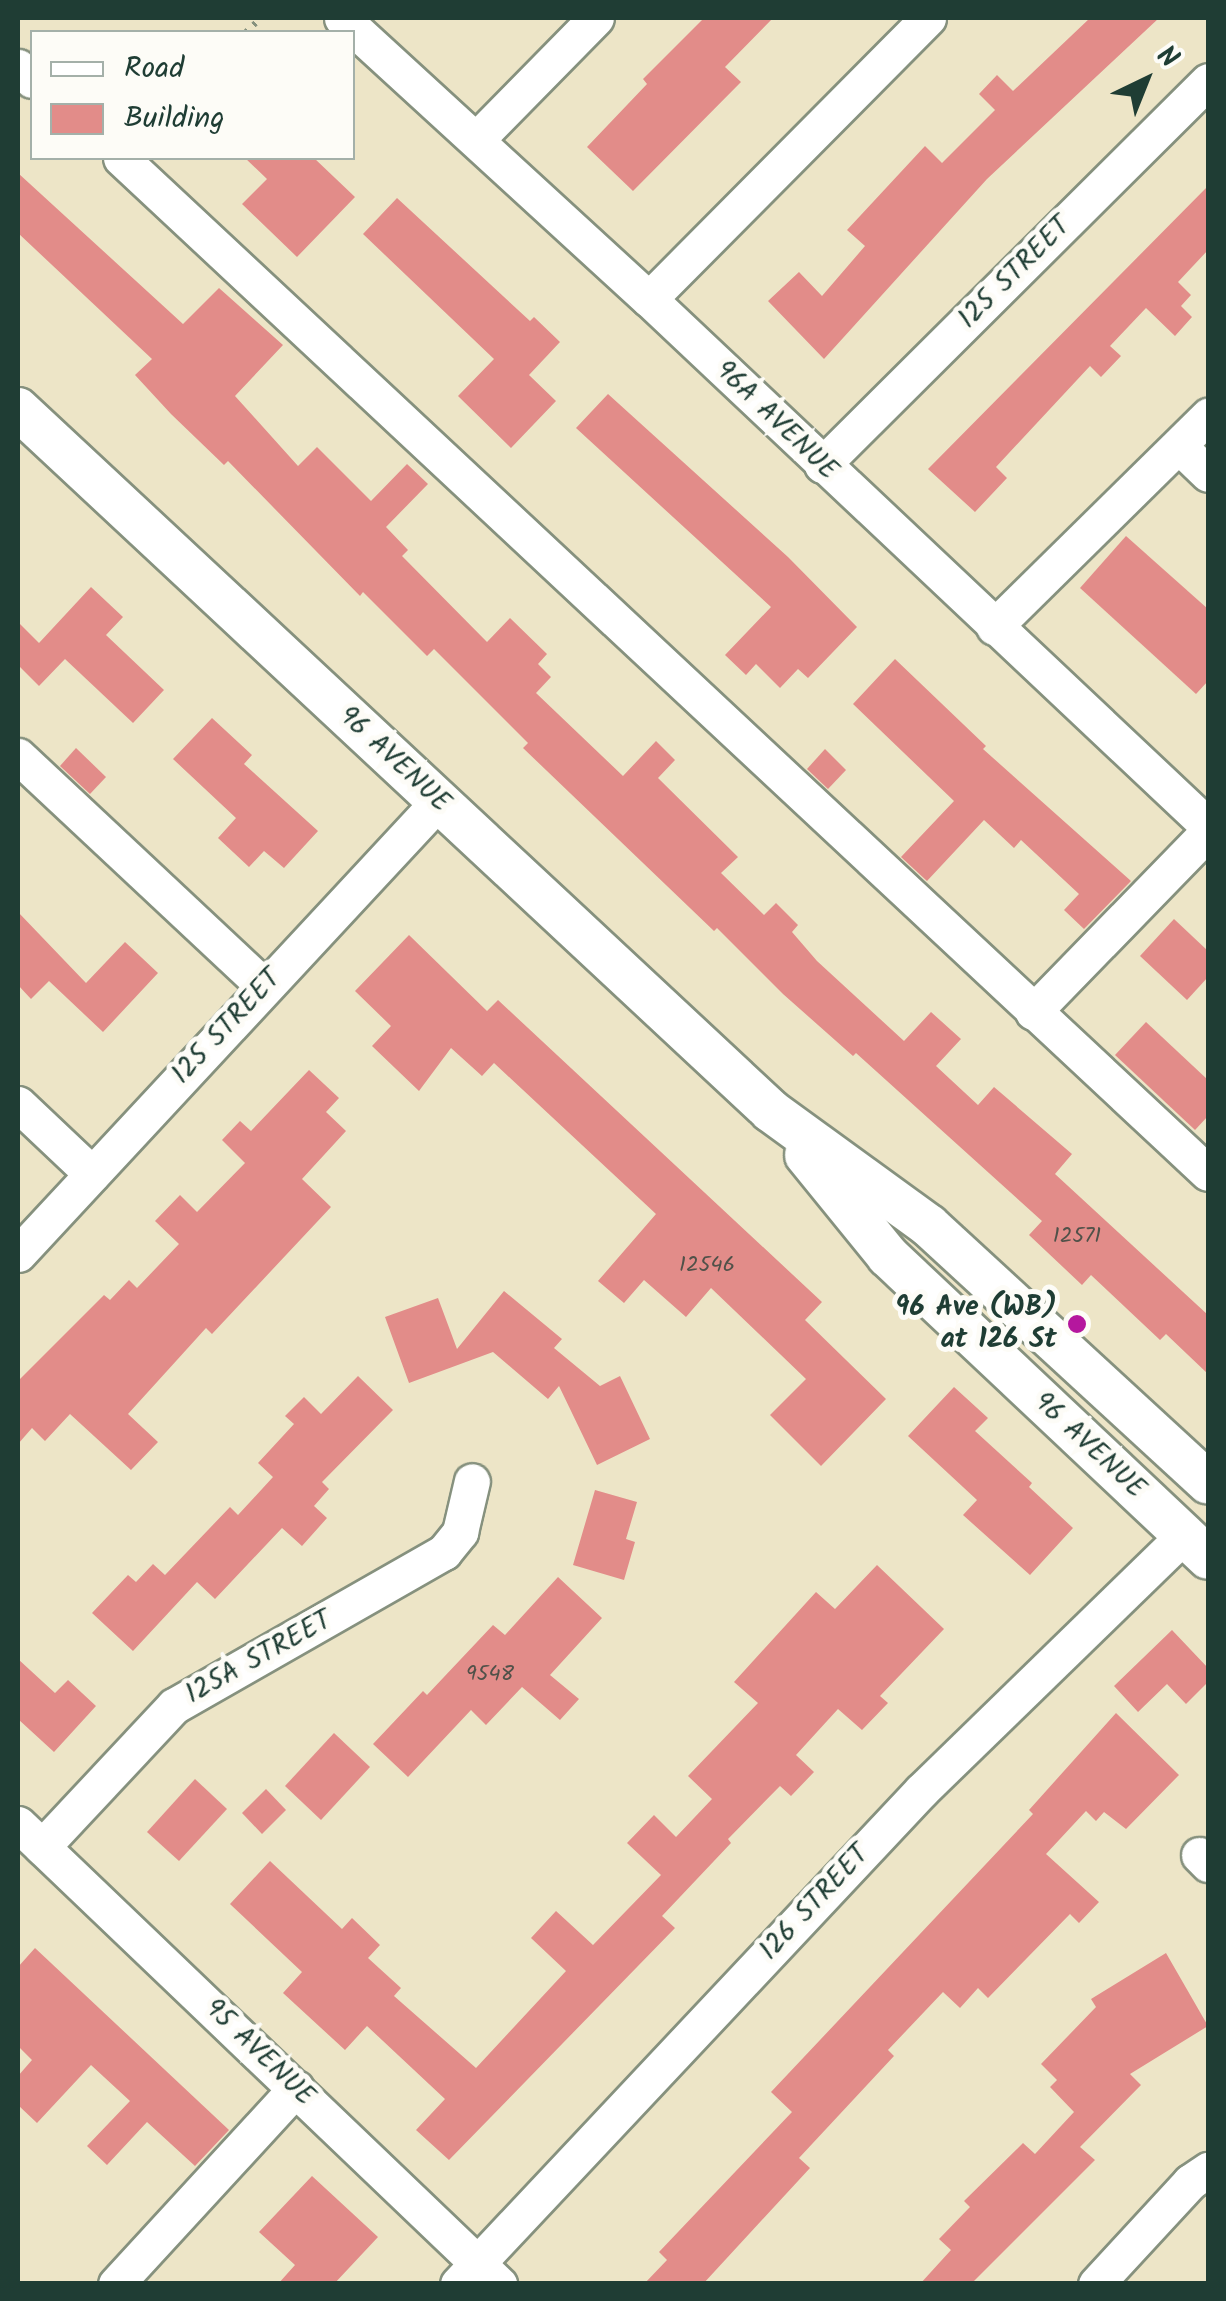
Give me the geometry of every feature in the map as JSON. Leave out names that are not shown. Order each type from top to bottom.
[{"type":"main road","name":"96 AVENUE","points":[[18,409],[771,1112],[929,1226],[1208,1483]]},
{"type":"main road","name":"96 AVENUE","points":[[771,1112],[888,1256],[1200,1542]]},
{"type":"street","name":"96A AVENUE","points":[[342,18],[649,299],[1208,829]]},
{"type":"street","points":[[476,140],[596,18]]},
{"type":"street","points":[[649,299],[928,18]]},
{"type":"street","name":"125 STREET","points":[[822,465],[1208,82]]},
{"type":"street","points":[[123,160],[1208,1173]]},
{"type":"street","points":[[994,626],[1208,416]]},
{"type":"street","points":[[1179,446],[1208,474]]},
{"type":"street","points":[[18,756],[264,986]]},
{"type":"street","name":"125 STREET","points":[[18,1254],[438,802]]},
{"type":"street","points":[[1033,1012],[1208,829]]},
{"type":"street","points":[[18,1104],[92,1174]]},
{"type":"street","name":"125A STREET","points":[[30,1835],[174,1706],[444,1552],[460,1532],[472,1481]]},
{"type":"street","name":"126 STREET","points":[[478,2277],[922,1790],[1200,1542]]},
{"type":"street","name":"95 AVENUE","points":[[30,1835],[296,2088],[478,2277]]},
{"type":"street","points":[[116,2284],[296,2088]]},
{"type":"street","points":[[1096,2284],[1190,2182],[1208,2170]]},
{"type":"building","points":[[704,18],[773,18],[725,67],[741,82],[633,191],[587,147],[647,84],[643,79]]},
{"type":"building","points":[[1090,18],[1159,18],[987,179],[824,359],[768,301],[799,272],[822,296],[865,246],[847,230],[925,146],[942,163],[995,110],[979,94],[997,75],[1013,91]]},
{"type":"building","points":[[247,160],[316,160],[355,197],[297,257],[242,204],[267,179]]},
{"type":"building","points":[[18,173],[183,324],[219,288],[283,345],[235,396],[298,466],[317,447],[371,501],[407,464],[428,484],[386,527],[408,550],[402,556],[487,642],[510,618],[547,654],[538,664],[551,677],[536,693],[623,776],[656,741],[675,760],[658,778],[738,857],[721,873],[764,915],[776,903],[798,925],[792,932],[817,961],[904,1041],[931,1012],[961,1039],[936,1066],[978,1105],[994,1087],[1072,1154],[1055,1174],[1208,1315],[1208,1374],[1166,1334],[1160,1340],[1091,1275],[1082,1285],[1029,1235],[1042,1221],[856,1053],[853,1056],[783,994],[717,928],[714,931],[523,748],[528,743],[434,649],[427,656],[363,592],[360,596],[228,461],[224,465],[171,414],[135,375],[152,359],[18,233]]},
{"type":"building","points":[[1208,186],[1208,250],[1178,282],[1191,295],[1181,306],[1192,317],[1175,336],[1146,308],[1110,346],[1121,356],[1101,377],[1090,366],[996,467],[1007,478],[975,512],[928,469]]},
{"type":"building","points":[[397,198],[530,321],[534,317],[560,342],[529,375],[556,401],[511,448],[458,396],[494,359],[363,234]]},
{"type":"building","points":[[608,394],[788,557],[857,627],[808,678],[798,669],[780,688],[756,664],[746,675],[725,655],[771,607],[576,428]]},
{"type":"building","points":[[1126,536],[1208,609],[1208,681],[1196,694],[1080,588]]},
{"type":"building","points":[[91,587],[123,617],[106,635],[164,690],[133,723],[65,659],[39,686],[18,665],[18,622],[39,643]]},
{"type":"building","points":[[895,659],[986,746],[983,749],[1131,881],[1084,929],[1064,910],[1079,894],[1021,840],[1014,848],[984,820],[927,881],[901,857],[954,801],[853,704]]},
{"type":"building","points":[[212,718],[252,755],[244,764],[318,831],[284,868],[264,851],[249,867],[218,838],[236,818],[173,759]]},
{"type":"building","points":[[76,748],[106,777],[90,794],[60,766]]},
{"type":"building","points":[[825,749],[846,770],[828,789],[807,769]]},
{"type":"building","points":[[18,912],[86,983],[125,942],[158,973],[103,1032],[49,981],[31,999],[18,985]]},
{"type":"building","points":[[1174,919],[1208,951],[1208,977],[1187,1000],[1140,956]]},
{"type":"building","points":[[409,935],[487,1011],[498,1000],[822,1302],[805,1320],[886,1399],[821,1466],[770,1415],[806,1379],[711,1288],[686,1317],[644,1280],[624,1303],[598,1281],[656,1214],[494,1063],[482,1076],[451,1048],[419,1091],[372,1046],[391,1026],[355,991]]},
{"type":"building","points":[[1146,1022],[1208,1080],[1208,1116],[1195,1130],[1115,1055]]},
{"type":"building","points":[[309,1070],[339,1098],[326,1112],[346,1131],[302,1179],[331,1207],[212,1334],[206,1328],[128,1414],[158,1442],[131,1470],[70,1414],[45,1441],[32,1428],[18,1444],[18,1381],[104,1295],[110,1300],[129,1280],[137,1288],[179,1244],[155,1221],[180,1195],[197,1212],[245,1163],[222,1140],[240,1121],[251,1131]]},
{"type":"building","points":[[504,1291],[562,1339],[554,1348],[600,1386],[620,1376],[650,1439],[597,1465],[559,1386],[548,1399],[493,1352],[409,1383],[385,1317],[438,1298],[457,1349]]},
{"type":"building","points":[[358,1376],[393,1410],[322,1482],[329,1489],[314,1506],[327,1518],[302,1546],[282,1528],[215,1599],[197,1582],[133,1651],[92,1613],[128,1575],[136,1582],[153,1564],[165,1575],[230,1507],[238,1515],[273,1477],[258,1463],[294,1424],[285,1416],[304,1397],[321,1414]]},
{"type":"building","points":[[954,1387],[988,1418],[975,1431],[1032,1483],[1029,1487],[1073,1528],[1030,1575],[963,1515],[977,1500],[908,1436]]},
{"type":"building","points":[[595,1490],[637,1502],[626,1539],[635,1542],[624,1580],[573,1565]]},
{"type":"building","points":[[877,1565],[944,1629],[880,1696],[888,1703],[862,1730],[838,1709],[796,1755],[814,1772],[791,1796],[780,1786],[728,1839],[731,1843],[662,1916],[675,1928],[449,2160],[416,2130],[445,2099],[367,2026],[345,2050],[283,1993],[302,1972],[230,1904],[270,1861],[342,1929],[352,1918],[380,1945],[368,1958],[401,1988],[394,1996],[476,2068],[566,1971],[531,1938],[556,1911],[593,1945],[661,1875],[627,1843],[654,1815],[676,1837],[712,1799],[688,1776],[758,1703],[734,1682],[816,1592],[835,1609]]},
{"type":"building","points":[[558,1577],[602,1618],[550,1675],[579,1699],[560,1720],[522,1687],[486,1725],[471,1710],[408,1777],[373,1744],[423,1691],[427,1695],[493,1625],[505,1635]]},
{"type":"building","points":[[1172,1630],[1208,1668],[1208,1682],[1186,1704],[1167,1684],[1138,1712],[1114,1686]]},
{"type":"building","points":[[18,1659],[55,1693],[68,1680],[96,1706],[54,1752],[18,1719]]},
{"type":"building","points":[[1116,1713],[1179,1775],[1126,1829],[1104,1812],[1096,1821],[1086,1811],[1046,1854],[1099,1902],[1079,1923],[1070,1914],[988,1998],[978,1988],[960,2008],[943,1992],[888,2050],[894,2056],[799,2158],[810,2168],[703,2284],[644,2284],[667,2260],[659,2252],[792,2112],[771,2092],[1033,1814],[1029,1810]]},
{"type":"building","points":[[334,1733],[370,1767],[321,1820],[285,1786]]},
{"type":"building","points":[[195,1779],[227,1809],[179,1861],[147,1832]]},
{"type":"building","points":[[266,1789],[286,1810],[262,1834],[242,1813]]},
{"type":"building","points":[[35,1948],[229,2130],[195,2166],[147,2122],[107,2165],[87,2146],[130,2101],[91,2065],[37,2123],[18,2105],[18,2076],[32,2060],[18,2046],[18,1967]]},
{"type":"building","points":[[1166,1953],[1208,2026],[1130,2074],[1141,2085],[1080,2147],[1095,2160],[971,2284],[920,2284],[951,2250],[939,2239],[970,2207],[964,2201],[1023,2143],[1035,2154],[1074,2112],[1050,2087],[1057,2080],[1041,2064],[1096,2007],[1091,1999]]},
{"type":"building","points":[[312,2176],[378,2237],[334,2284],[278,2284],[295,2265],[259,2232]]},
{"type":"place","name":"96 Ave (WB) at 126 St","points":[[1077,1324]]}]
